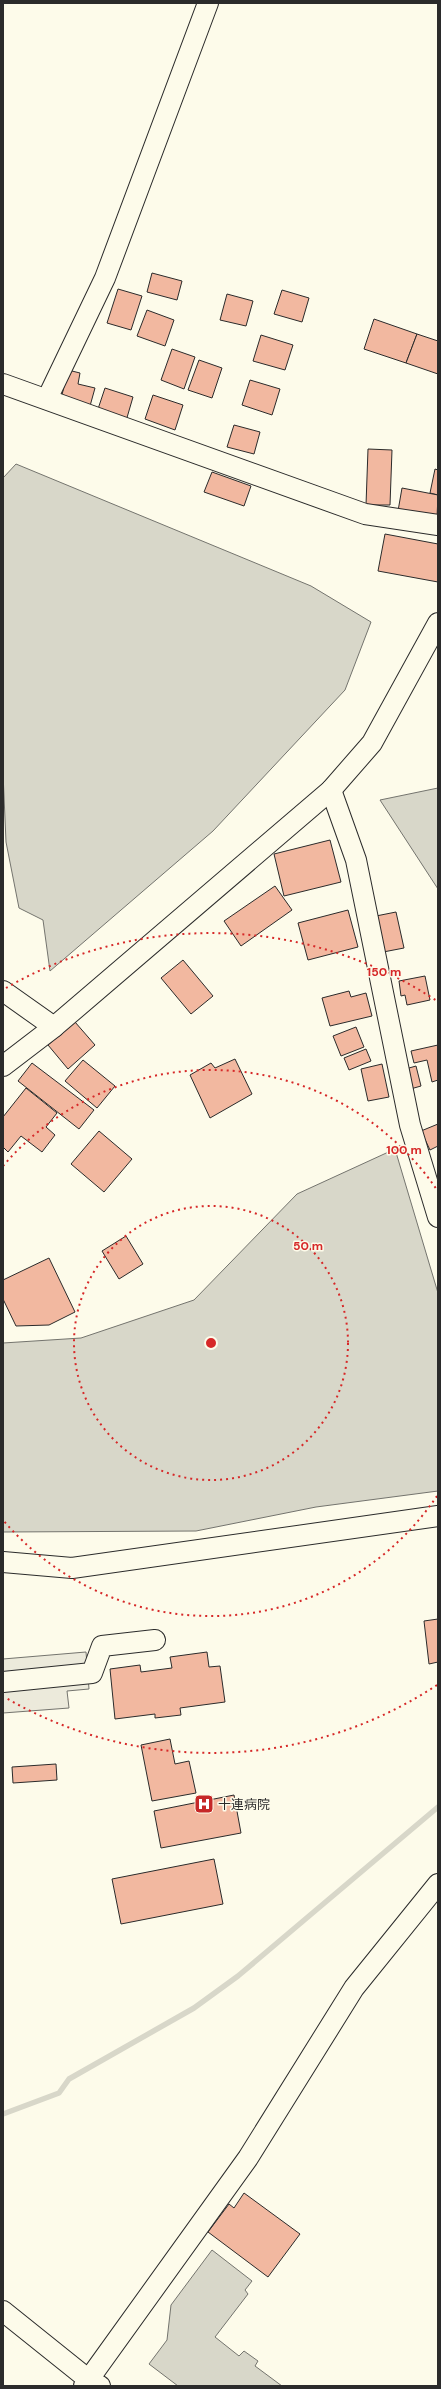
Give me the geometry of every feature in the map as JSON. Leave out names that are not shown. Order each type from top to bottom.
[{"type":"street","points":[[46,399],[105,278],[208,3]]},
{"type":"street","points":[[3,384],[365,514],[438,525]]},
{"type":"street","points":[[3,1066],[54,1027],[331,790],[372,743],[438,623]]},
{"type":"street","points":[[331,790],[356,860],[410,1125],[438,1217]]},
{"type":"street","points":[[3,991],[54,1027]]},
{"type":"street","points":[[3,1562],[72,1568],[438,1516]]},
{"type":"street","points":[[3,1682],[92,1673],[102,1646],[155,1640]]},
{"type":"street","points":[[3,2311],[91,2384],[248,2158],[354,1988],[438,1884]]},
{"type":"shaded area","points":[[16,464],[311,586],[371,622],[345,690],[213,831],[50,971],[43,920],[19,908],[6,842],[3,773],[3,478]]},
{"type":"shaded area","points":[[438,788],[438,889],[380,800]]},
{"type":"shaded area","points":[[395,1149],[438,1293],[438,1491],[316,1507],[196,1531],[3,1532],[3,1343],[81,1338],[194,1300],[297,1194]]},
{"type":"shaded area","points":[[86,1652],[89,1689],[67,1691],[69,1708],[3,1713],[3,1659]]},
{"type":"shaded area","points":[[212,2250],[252,2281],[245,2290],[248,2294],[215,2337],[239,2356],[244,2351],[258,2361],[255,2366],[282,2386],[178,2386],[149,2364],[167,2340],[171,2305]]},
{"type":"building","points":[[152,273],[182,281],[177,300],[147,292]]},
{"type":"building","points":[[118,289],[142,296],[131,330],[107,323]]},
{"type":"building","points":[[282,290],[309,298],[302,322],[274,314]]},
{"type":"building","points":[[227,294],[253,301],[246,326],[220,320]]},
{"type":"building","points":[[147,310],[174,320],[165,346],[137,336]]},
{"type":"building","points":[[374,319],[417,334],[406,363],[364,349]]},
{"type":"building","points":[[417,334],[438,341],[438,374],[406,363]]},
{"type":"building","points":[[261,335],[293,345],[285,370],[253,361]]},
{"type":"building","points":[[172,349],[195,357],[184,389],[161,380]]},
{"type":"building","points":[[199,360],[222,368],[212,398],[188,390]]},
{"type":"building","points":[[68,370],[80,373],[78,384],[95,388],[90,406],[61,399]]},
{"type":"building","points":[[250,380],[280,389],[272,415],[242,405]]},
{"type":"building","points":[[105,388],[133,397],[126,421],[97,412]]},
{"type":"building","points":[[153,395],[183,405],[175,430],[145,419]]},
{"type":"building","points":[[234,425],[260,432],[254,454],[227,447]]},
{"type":"building","points":[[368,449],[392,450],[390,505],[366,505]]},
{"type":"building","points":[[435,469],[438,470],[438,495],[430,493]]},
{"type":"building","points":[[212,472],[251,486],[244,506],[204,492]]},
{"type":"building","points":[[402,488],[438,495],[437,518],[398,511]]},
{"type":"building","points":[[385,534],[438,544],[438,582],[378,571]]},
{"type":"building","points":[[330,840],[341,882],[284,896],[274,854]]},
{"type":"building","points":[[275,886],[292,910],[241,946],[224,921]]},
{"type":"building","points":[[348,910],[358,947],[308,960],[298,923]]},
{"type":"building","points":[[396,912],[404,948],[378,953],[371,917]]},
{"type":"building","points":[[183,960],[213,996],[191,1014],[161,978]]},
{"type":"building","points":[[425,976],[430,1000],[407,1005],[405,995],[401,996],[399,981]]},
{"type":"building","points":[[349,991],[351,997],[366,993],[372,1016],[330,1026],[322,998]]},
{"type":"building","points":[[75,1022],[95,1045],[68,1069],[48,1045]]},
{"type":"building","points":[[356,1027],[364,1047],[341,1056],[333,1036]]},
{"type":"building","points":[[438,1045],[438,1080],[432,1082],[427,1060],[414,1063],[411,1051]]},
{"type":"building","points":[[366,1049],[371,1061],[349,1070],[344,1058]]},
{"type":"building","points":[[235,1059],[252,1094],[210,1118],[190,1075],[211,1063],[215,1068]]},
{"type":"building","points":[[83,1060],[115,1086],[97,1108],[65,1081]]},
{"type":"building","points":[[32,1063],[94,1110],[79,1129],[18,1081]]},
{"type":"building","points":[[382,1064],[389,1097],[368,1101],[361,1069]]},
{"type":"building","points":[[416,1066],[421,1086],[407,1090],[402,1070]]},
{"type":"building","points":[[26,1088],[57,1113],[46,1127],[55,1135],[42,1152],[21,1136],[8,1152],[3,1147],[3,1117]]},
{"type":"building","points":[[438,1124],[438,1146],[430,1150],[421,1131]]},
{"type":"building","points":[[99,1131],[132,1159],[104,1192],[71,1164]]},
{"type":"building","points":[[126,1236],[143,1264],[119,1279],[102,1251]]},
{"type":"building","points":[[49,1258],[75,1312],[49,1325],[16,1326],[3,1299],[3,1280]]},
{"type":"building","points":[[438,1619],[438,1662],[429,1664],[424,1621]]},
{"type":"building","points":[[207,1652],[209,1667],[220,1666],[225,1702],[180,1708],[181,1715],[155,1718],[155,1714],[115,1719],[110,1669],[140,1665],[141,1672],[172,1668],[170,1657]]},
{"type":"building","points":[[170,1739],[175,1764],[189,1761],[196,1793],[152,1801],[141,1745]]},
{"type":"building","points":[[56,1764],[57,1780],[13,1783],[12,1767]]},
{"type":"building","points":[[234,1795],[241,1833],[161,1848],[154,1811]]},
{"type":"building","points":[[214,1859],[223,1904],[121,1924],[112,1879]]},
{"type":"building","points":[[244,2193],[300,2234],[268,2277],[208,2232],[229,2204],[234,2208]]},
{"type":"waterway","points":[[3,2114],[59,2093],[69,2079],[194,2008],[238,1976],[438,1807]]},
{"type":"place","name":"十連病院","points":[[204,1804]]}]
